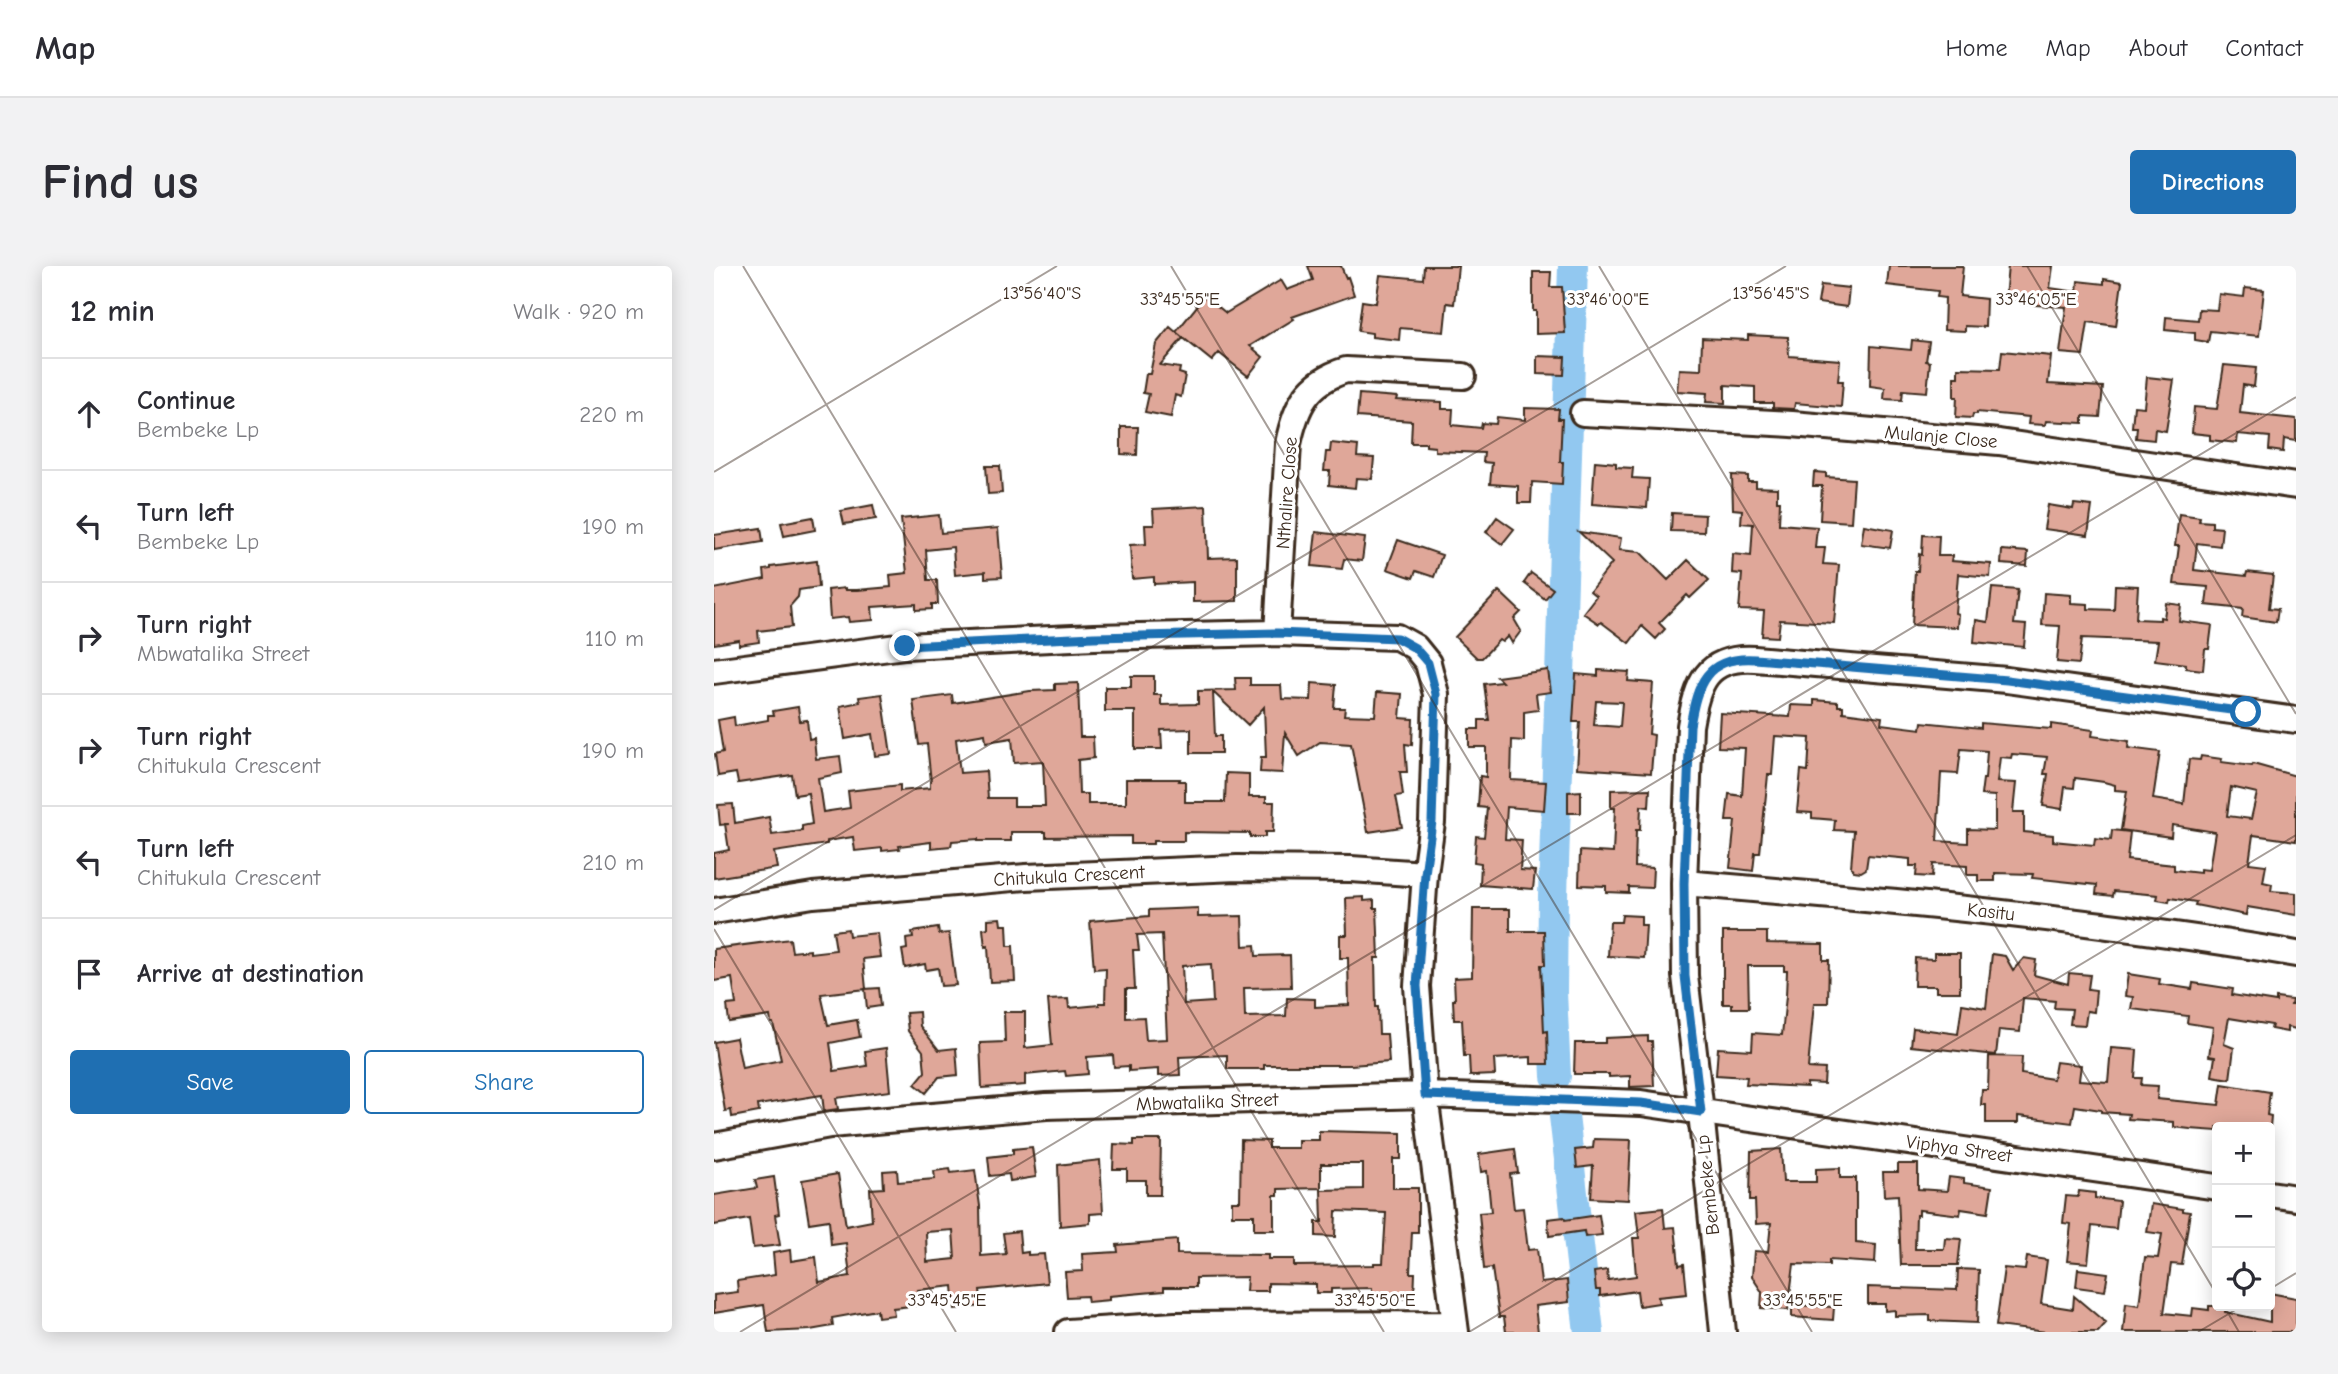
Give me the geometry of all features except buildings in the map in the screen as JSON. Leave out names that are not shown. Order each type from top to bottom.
[{"type":"street","name":"Nthalire Close","points":[[1277,633],[1288,444],[1293,421],[1303,400],[1316,384],[1346,370],[1463,376]]},
{"type":"street","name":"Mulanje Close","points":[[1583,414],[1792,424],[1999,442],[2296,486]]},
{"type":"street","points":[[714,671],[905,646],[1094,637],[1277,633],[1397,638],[1415,648],[1428,663],[1436,694],[1436,707],[1432,822],[1425,874],[1417,986],[1425,1095],[1456,1328],[1175,1325],[1068,1332]]},
{"type":"street","name":"Bembeke Lp","points":[[1723,1332],[1685,976],[1684,883],[1690,726],[1694,702],[1700,685],[1708,674],[1721,663],[1735,658],[2007,680],[2296,720]]},
{"type":"street","name":"Chitukula Crescent","points":[[714,911],[813,895],[1039,876],[1237,868],[1351,869],[1425,874]]},
{"type":"street","name":"Kasitu","points":[[1684,883],[2032,916],[2235,943],[2296,954]]},
{"type":"street","name":"Mbwatalika Street","points":[[714,1146],[830,1125],[1046,1106],[1425,1095],[1641,1103],[1701,1112]]},
{"type":"street","name":"Viphya Street","points":[[1701,1112],[2212,1185]]},
{"type":"street","points":[[2275,1195],[2296,1198]]},
{"type":"waterway","points":[[1556,1076],[1552,992],[1553,896],[1573,266]]},
{"type":"waterway","points":[[1564,1116],[1589,1332]]},
{"type":"route","points":[[905,646],[1094,637],[1277,633],[1397,638],[1415,648],[1428,663],[1436,694],[1432,822],[1425,874],[1417,986],[1425,1095],[1641,1103],[1701,1112],[1685,976],[1684,883],[1690,726],[1700,685],[1721,663],[1735,658],[1755,659],[2007,680],[2246,712]]}]
